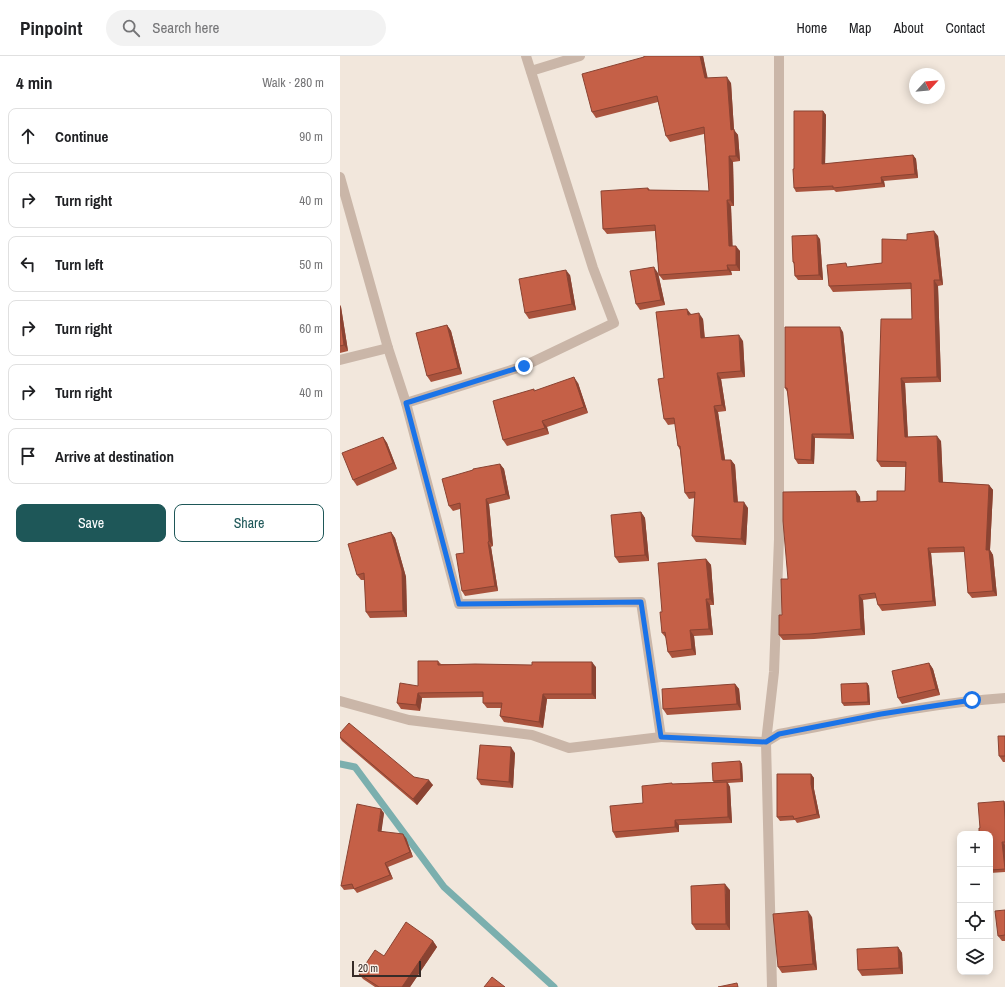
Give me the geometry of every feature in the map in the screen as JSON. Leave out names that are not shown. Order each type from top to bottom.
[{"type":"street","points":[[406,403],[524,366],[614,324],[593,268],[526,56]]},
{"type":"street","points":[[531,71],[580,56]]},
{"type":"street","points":[[772,987],[766,742],[774,672],[779,540],[779,56]]},
{"type":"street","points":[[340,177],[388,348],[406,403],[459,604],[641,602],[661,737]]},
{"type":"street","points":[[340,360],[388,348]]},
{"type":"street","points":[[340,701],[410,720],[532,735],[569,748],[661,737],[766,742],[779,734],[859,718],[972,700],[1005,698]]},
{"type":"building","points":[[644,56],[700,56],[705,78],[727,77],[731,130],[734,129],[736,156],[729,156],[730,200],[727,200],[729,246],[736,246],[736,265],[727,265],[728,270],[659,275],[655,225],[603,229],[601,191],[648,188],[648,190],[709,191],[704,127],[666,136],[657,96],[592,112],[582,74]]},
{"type":"building","points":[[794,111],[823,111],[822,164],[913,155],[915,174],[881,177],[882,183],[833,188],[833,186],[794,188]]},
{"type":"building","points":[[934,231],[940,280],[934,280],[937,377],[901,378],[905,437],[937,436],[939,482],[989,485],[986,550],[989,550],[993,591],[968,593],[964,547],[928,548],[933,601],[878,605],[875,593],[859,595],[861,629],[810,634],[779,635],[779,615],[782,615],[781,579],[788,579],[783,521],[783,492],[856,491],[857,502],[877,501],[877,491],[905,491],[906,462],[877,461],[881,319],[912,319],[911,283],[829,286],[827,265],[846,263],[847,267],[882,263],[882,239],[907,240],[907,234]]},
{"type":"building","points":[[817,235],[819,275],[795,276],[792,236]]},
{"type":"building","points":[[654,267],[661,300],[636,304],[630,271]]},
{"type":"building","points":[[566,270],[572,304],[525,313],[519,279]]},
{"type":"building","points":[[687,309],[688,315],[699,313],[701,338],[739,335],[741,371],[717,373],[722,405],[714,406],[722,460],[731,460],[734,502],[744,502],[741,539],[692,536],[695,492],[685,493],[680,446],[678,446],[674,418],[664,419],[658,379],[664,378],[656,312]]},
{"type":"building","points":[[340,317],[344,345],[340,346]]},
{"type":"building","points":[[447,325],[458,368],[427,376],[416,333]]},
{"type":"building","points":[[785,327],[840,327],[851,434],[812,434],[811,460],[795,459],[787,388],[785,388]]},
{"type":"building","points":[[574,377],[584,407],[542,421],[545,428],[503,440],[493,401],[534,389],[534,391]]},
{"type":"building","points":[[383,437],[393,463],[353,480],[342,453]]},
{"type":"building","points":[[500,464],[506,494],[486,499],[488,542],[495,586],[462,591],[456,554],[464,553],[460,503],[449,506],[442,479],[473,469]]},
{"type":"building","points":[[641,512],[645,555],[615,557],[611,515]]},
{"type":"building","points":[[391,532],[402,571],[403,611],[366,612],[364,573],[357,575],[348,544]]},
{"type":"building","points":[[706,559],[710,599],[706,599],[709,629],[690,630],[692,649],[668,652],[665,632],[662,633],[658,563]]},
{"type":"building","points":[[418,661],[438,661],[438,665],[532,665],[532,662],[592,662],[592,694],[543,694],[539,722],[500,716],[502,703],[483,703],[483,692],[418,693],[416,705],[397,703],[400,683],[418,686]]},
{"type":"building","points":[[929,663],[936,689],[898,698],[892,671]]},
{"type":"building","points":[[867,683],[868,702],[842,703],[841,684]]},
{"type":"building","points":[[735,684],[737,704],[663,709],[662,689]]},
{"type":"building","points":[[349,723],[414,777],[429,780],[413,799],[340,737],[340,733]]},
{"type":"building","points":[[998,736],[1005,736],[1005,756],[999,756]]},
{"type":"building","points":[[480,745],[511,747],[509,782],[477,779]]},
{"type":"building","points":[[740,761],[741,779],[713,781],[712,763]]},
{"type":"building","points":[[777,774],[811,774],[811,784],[817,814],[794,819],[793,816],[777,817]]},
{"type":"building","points":[[727,782],[728,817],[675,820],[675,827],[613,832],[610,806],[643,803],[642,786],[672,783]]},
{"type":"building","points":[[1004,801],[1005,842],[1002,842],[1005,869],[993,870],[993,831],[979,831],[978,803]]},
{"type":"building","points":[[357,804],[381,809],[378,831],[403,834],[410,852],[385,863],[390,875],[354,889],[352,884],[341,886]]},
{"type":"building","points":[[725,884],[726,924],[692,924],[691,886]]},
{"type":"building","points":[[1005,910],[1005,935],[998,936],[995,911]]},
{"type":"building","points":[[808,911],[813,964],[778,967],[773,914]]},
{"type":"building","points":[[406,922],[433,941],[402,987],[379,987],[359,974],[375,950],[384,956]]},
{"type":"building","points":[[898,947],[899,968],[858,970],[857,949]]},
{"type":"building","points":[[492,977],[505,987],[484,987]]},
{"type":"building","points":[[737,983],[738,987],[718,987]]},
{"type":"waterway","points":[[340,764],[355,767],[444,887],[554,987]]},
{"type":"route","points":[[524,366],[406,403],[459,604],[641,602],[661,737],[766,742],[779,734],[881,714],[972,700]]}]
